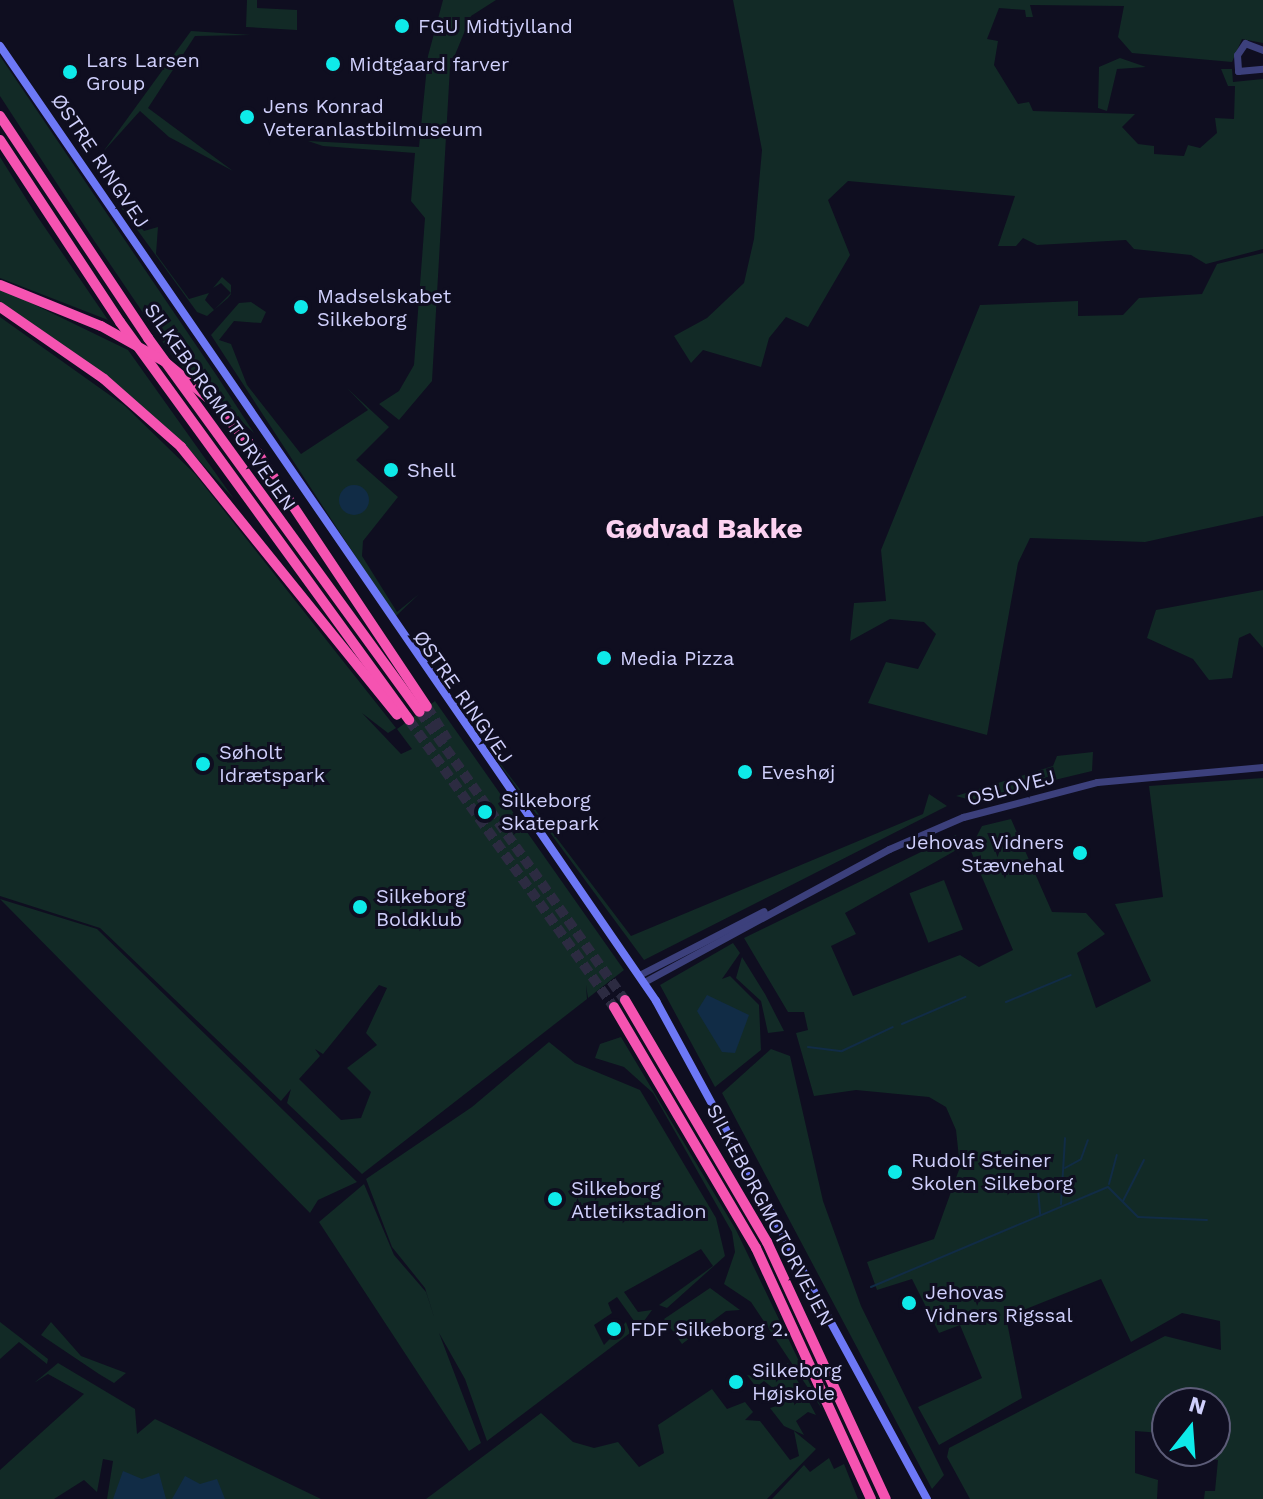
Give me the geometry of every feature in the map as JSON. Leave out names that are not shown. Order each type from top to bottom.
[{"type":"highway","name":"SILKEBORGMOTORVEJEN","points":[[0,116],[165,363],[423,710],[257,452],[213,402],[164,361],[101,326],[0,285]]},
{"type":"highway","name":"SILKEBORGMOTORVEJEN","points":[[0,140],[120,322],[406,722],[181,447],[104,379],[0,307]]},
{"type":"highway","name":"SILKEBORGMOTORVEJEN","points":[[625,1000],[767,1242],[886,1499]]},
{"type":"highway","name":"SILKEBORGMOTORVEJEN","points":[[614,1007],[756,1248],[871,1499]]},
{"type":"main road","name":"ØSTRE RINGVEJ","points":[[0,40],[11,60]]},
{"type":"main road","name":"ØSTRE RINGVEJ","points":[[0,46],[430,682],[641,978],[927,1499]]},
{"type":"street","points":[[1263,50],[1245,43],[1237,55],[1238,71],[1263,69]]},
{"type":"street","name":"OSLOVEJ","points":[[641,978],[898,845],[1003,806],[1136,776],[1263,767]]},
{"type":"green space","points":[[247,0],[257,0],[257,8],[297,10],[297,30],[246,27]]},
{"type":"green space","points":[[443,0],[496,0],[471,16],[450,67],[432,381],[399,420],[379,404],[399,391],[414,365],[425,218],[411,201],[415,153],[323,146],[308,141],[419,147],[428,56]]},
{"type":"green space","points":[[733,0],[1263,0],[1263,43],[1242,39],[1232,62],[1132,53],[1118,37],[1124,6],[1030,5],[1033,17],[1026,17],[1025,10],[999,8],[987,39],[998,41],[994,65],[1018,104],[1029,102],[1033,111],[1135,114],[1122,127],[1138,144],[1154,146],[1154,154],[1184,156],[1188,145],[1200,148],[1217,133],[1215,118],[1234,119],[1235,86],[1228,86],[1221,69],[1232,69],[1233,82],[1263,79],[1263,249],[1206,264],[1191,255],[1134,249],[1126,240],[1037,245],[1023,238],[1016,246],[998,246],[1015,196],[848,181],[828,200],[850,255],[808,327],[786,317],[769,338],[761,367],[703,350],[691,363],[674,336],[707,318],[744,283],[754,239],[762,150]]},
{"type":"green space","points":[[191,31],[251,35],[195,36],[148,108],[233,171],[169,137],[140,111],[103,152]]},
{"type":"green space","points":[[0,56],[254,433],[175,360],[91,236],[0,96]]},
{"type":"green space","points":[[1120,58],[1146,67],[1117,69],[1107,111],[1098,108],[1099,67]]},
{"type":"green space","points":[[0,157],[37,216],[108,320],[0,278]]},
{"type":"green space","points":[[117,202],[144,231],[158,227],[156,254],[189,299],[209,293],[205,300],[214,310],[207,316],[197,312]]},
{"type":"green space","points":[[1263,253],[1263,516],[1145,542],[1030,538],[1018,563],[987,735],[868,703],[886,662],[918,669],[936,634],[924,622],[890,619],[850,641],[854,603],[886,601],[881,550],[980,305],[1078,301],[1078,316],[1123,315],[1139,298],[1202,294],[1217,264]]},
{"type":"green space","points":[[222,277],[231,285],[231,293],[221,283],[213,288]]},
{"type":"green space","points":[[0,288],[128,350],[234,499],[186,446],[0,304]]},
{"type":"green space","points":[[251,302],[266,312],[261,323],[234,321],[219,340],[231,344],[247,385],[301,454],[368,410],[347,388],[389,427],[356,460],[398,497],[363,541],[362,556],[397,612],[419,594],[395,617],[211,335],[239,303]]},
{"type":"green space","name":"Søholt Idrætspark","points":[[0,317],[125,406],[195,474],[396,728],[388,733],[362,713],[401,754],[412,749],[397,729],[435,701],[624,970],[588,998],[586,985],[587,999],[362,1174],[287,1103],[291,1089],[281,1101],[100,928],[0,896]],"holes":[[[379,985],[387,988],[366,1033],[377,1045],[347,1068],[371,1092],[361,1118],[341,1120],[299,1079],[320,1056],[315,1049],[323,1054]]]},
{"type":"green space","points":[[1263,590],[1263,648],[1250,633],[1239,638],[1232,678],[1209,680],[1193,659],[1147,638],[1156,610]]},
{"type":"green space","points":[[455,704],[631,936],[923,814],[929,794],[947,806],[644,960]]},
{"type":"green space","points":[[1093,752],[1092,771],[971,800],[956,796],[1053,766],[1057,756]]},
{"type":"green space","points":[[1263,778],[1263,1499],[1204,1499],[1205,1491],[1215,1491],[1217,1467],[1231,1467],[1231,1387],[1151,1387],[1151,1432],[1135,1431],[1135,1473],[1158,1480],[1157,1499],[970,1499],[947,1457],[949,1448],[1165,1336],[1221,1350],[1220,1321],[1182,1313],[1131,1342],[1101,1279],[1006,1317],[1022,1398],[939,1445],[918,1407],[982,1378],[960,1325],[939,1333],[912,1279],[877,1290],[867,1262],[934,1239],[960,1167],[956,1130],[946,1107],[929,1097],[856,1090],[814,1096],[796,1033],[808,1030],[804,1012],[788,1012],[744,938],[956,835],[960,848],[845,913],[856,934],[831,946],[853,996],[960,955],[979,967],[1013,950],[970,849],[982,826],[1011,819],[1052,912],[1086,913],[1105,934],[1077,953],[1096,1008],[1151,981],[1115,904],[1163,897],[1149,786]]},
{"type":"green space","points":[[944,880],[963,929],[928,943],[909,893]]},
{"type":"green space","points":[[0,899],[97,929],[357,1182],[318,1200],[310,1213]]},
{"type":"green space","points":[[733,943],[740,953],[722,979],[730,976],[759,1005],[761,1050],[715,1087],[660,985]]},
{"type":"green space","points":[[742,957],[784,1031],[768,1033],[761,1001],[736,978]]},
{"type":"green space","points":[[621,1037],[736,1230],[822,1409],[751,1302],[724,1284],[735,1252],[732,1232],[653,1093],[624,1067],[595,1058],[600,1044]]},
{"type":"green space","points":[[549,1042],[575,1063],[640,1090],[716,1218],[725,1256],[667,1308],[659,1305],[713,1266],[701,1249],[624,1292],[638,1312],[652,1310],[639,1328],[617,1297],[608,1303],[612,1313],[594,1325],[604,1345],[626,1322],[630,1333],[487,1441],[465,1379],[439,1333],[481,1443],[469,1451],[319,1222],[364,1184],[394,1255],[426,1292],[435,1320],[425,1288],[392,1247],[366,1179],[472,1107]]},
{"type":"green space","points":[[771,1049],[790,1056],[823,1201],[861,1306],[944,1475],[932,1489],[722,1093]]},
{"type":"green space","points":[[710,1288],[740,1310],[726,1311],[682,1344],[664,1319]]},
{"type":"green space","points":[[0,1322],[48,1359],[47,1364],[19,1342],[0,1359]]},
{"type":"green space","points":[[51,1322],[81,1356],[126,1373],[114,1383],[41,1335]]},
{"type":"green space","points":[[58,1363],[135,1409],[137,1434],[155,1419],[321,1499],[107,1499],[113,1461],[103,1459],[97,1492],[84,1480],[54,1499],[0,1499],[0,1470],[84,1394],[48,1374],[34,1383]]},
{"type":"green space","points":[[788,1363],[816,1415],[808,1412],[796,1421],[804,1435],[784,1426],[770,1408],[783,1404],[778,1392],[764,1381],[756,1387],[747,1375],[765,1378]]},
{"type":"green space","points":[[712,1389],[727,1409],[745,1402],[753,1412],[745,1420],[760,1421],[790,1460],[799,1456],[794,1431],[816,1449],[767,1499],[426,1499],[541,1413],[573,1442],[594,1448],[618,1442],[639,1467],[664,1453],[658,1425]]},
{"type":"green space","points":[[829,1458],[834,1469],[844,1464],[858,1499],[772,1499],[804,1465],[810,1472]]},
{"type":"water","points":[[354,485],[365,489],[369,500],[365,511],[354,515],[343,511],[339,500],[343,489]]},
{"type":"water","points":[[707,995],[749,1015],[735,1053],[722,1052],[697,1011]]},
{"type":"water","points":[[123,1471],[142,1479],[159,1473],[166,1499],[113,1499]]},
{"type":"water","points":[[185,1476],[200,1484],[217,1479],[225,1499],[172,1499]]},
{"type":"waterway","points":[[1006,1002],[1071,975]]},
{"type":"waterway","points":[[902,1024],[965,997]]},
{"type":"waterway","points":[[808,1047],[842,1051],[893,1027]]},
{"type":"waterway","points":[[1061,1204],[1065,1138]]},
{"type":"waterway","points":[[1065,1168],[1081,1159],[1088,1140]]},
{"type":"waterway","points":[[1109,1184],[1117,1155]]},
{"type":"waterway","points":[[1123,1201],[1144,1160]]},
{"type":"waterway","points":[[1037,1178],[1040,1215]]},
{"type":"waterway","points":[[871,1287],[1108,1187],[1138,1217],[1207,1220]]},
{"type":"tunnel","points":[[427,707],[448,740]]},
{"type":"tunnel","points":[[420,712],[625,1000]]},
{"type":"tunnel","points":[[409,720],[614,1007]]},
{"type":"place","name":"FGU Midtjylland","points":[[402,26]]},
{"type":"place","name":"Midtgaard farver","points":[[333,64]]},
{"type":"place","name":"Lars Larsen Group","points":[[70,72]]},
{"type":"place","name":"Jens Konrad Veteranlastbilmuseum","points":[[247,117]]},
{"type":"place","name":"Madselskabet Silkeborg","points":[[301,307]]},
{"type":"place","name":"Shell","points":[[391,470]]},
{"type":"place","name":"Media Pizza","points":[[604,658]]},
{"type":"place","name":"Søholt Idrætspark","points":[[203,764]]},
{"type":"place","name":"Eveshøj","points":[[745,772]]},
{"type":"place","name":"Silkeborg Skatepark","points":[[485,812]]},
{"type":"place","name":"Jehovas Vidners Stævnehal","points":[[1080,853]]},
{"type":"place","name":"Silkeborg Boldklub","points":[[360,907]]},
{"type":"place","name":"Rudolf Steiner Skolen Silkeborg","points":[[895,1172]]},
{"type":"place","name":"Silkeborg Atletikstadion","points":[[555,1199]]},
{"type":"place","name":"Jehovas Vidners Rigssal","points":[[909,1303]]},
{"type":"place","name":"FDF Silkeborg 2.","points":[[614,1329]]},
{"type":"place","name":"Silkeborg Højskole","points":[[736,1382]]},
{"type":"district","name":"Gødvad Bakke","points":[[704,529]]}]
